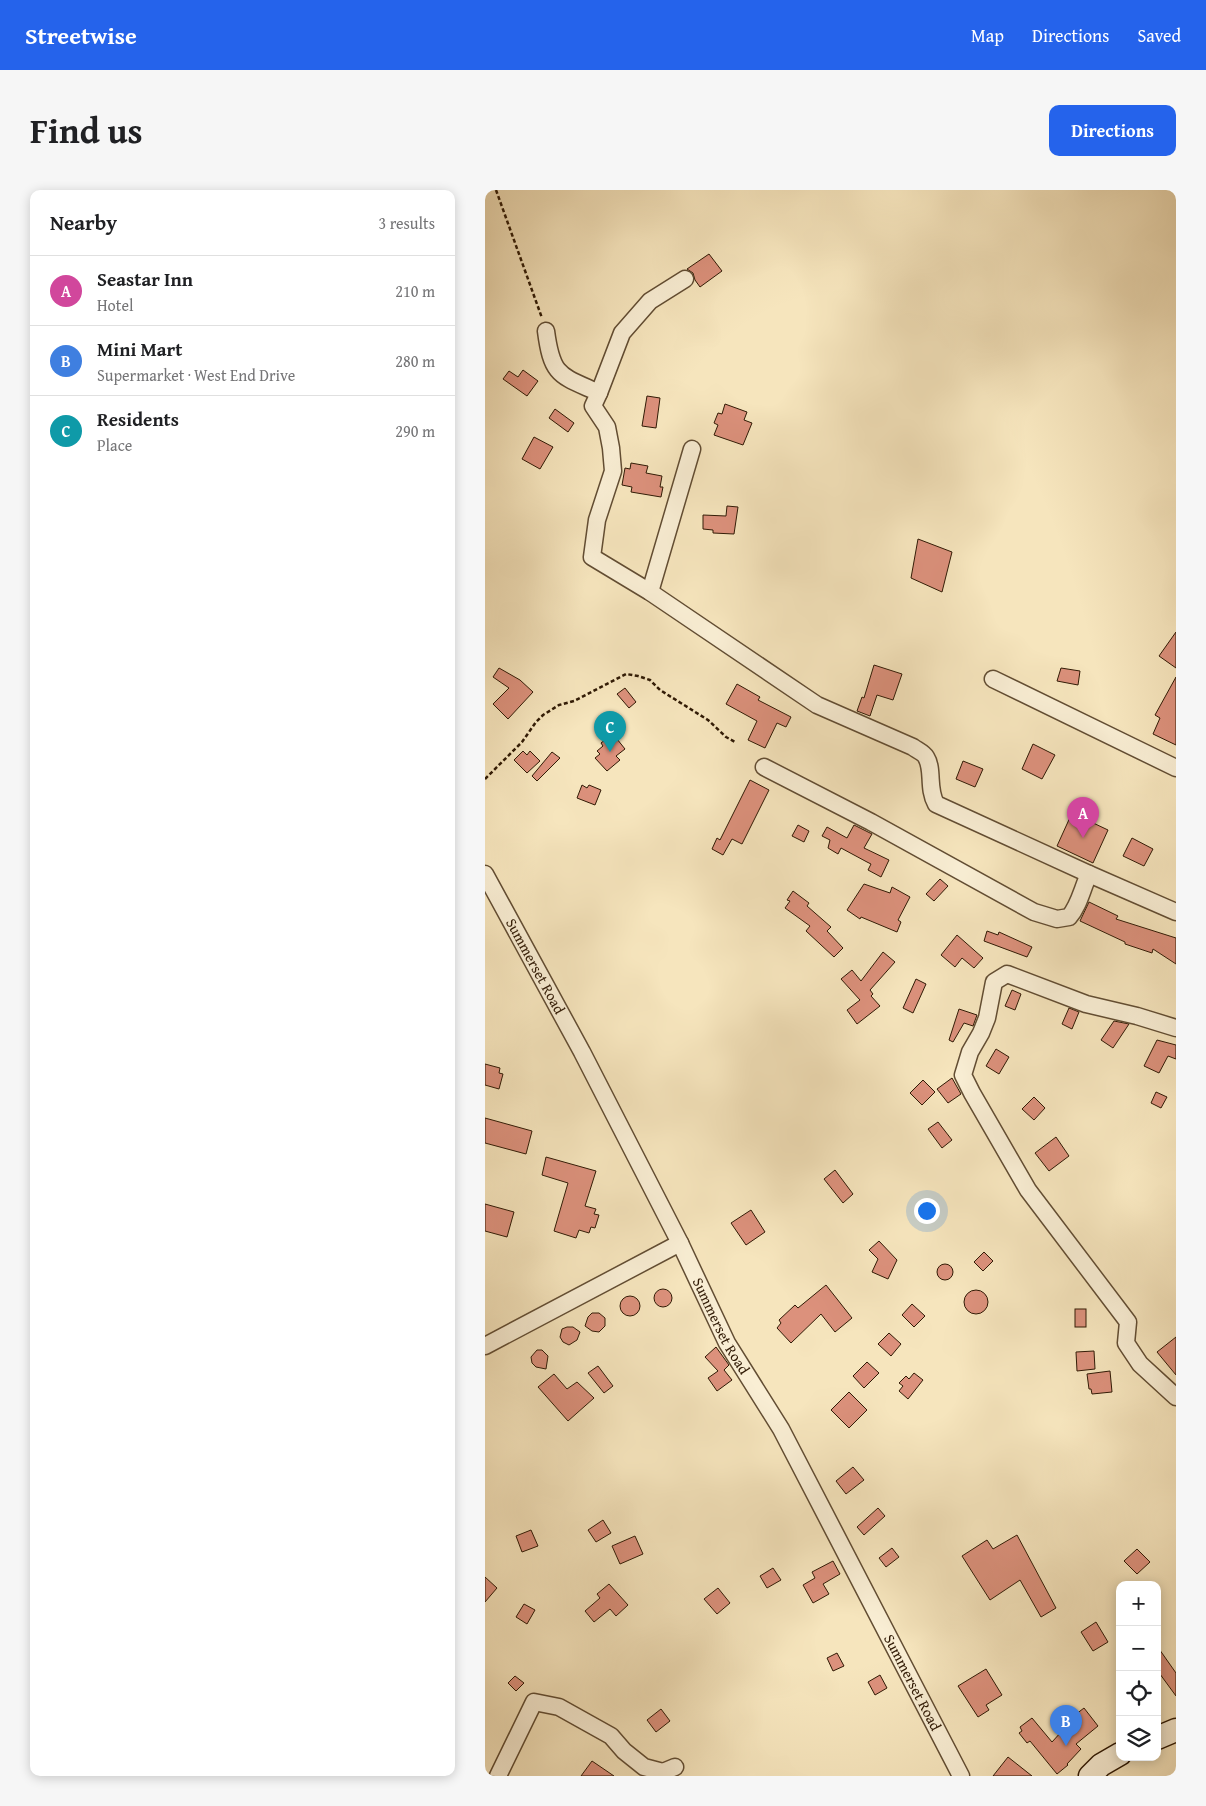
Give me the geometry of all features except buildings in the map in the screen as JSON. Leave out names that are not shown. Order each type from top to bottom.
[{"type":"main road","points":[[1161,1736],[1176,1730]]},
{"type":"main road","points":[[1090,1776],[1101,1765],[1116,1756]]},
{"type":"street","points":[[685,279],[650,301],[622,333],[593,406],[607,427],[613,471],[597,520],[592,557],[650,592],[817,705],[913,747],[926,756],[930,770],[931,795],[936,804],[1176,912]]},
{"type":"street","points":[[547,331],[549,354],[559,372],[564,377],[599,393]]},
{"type":"street","points":[[650,592],[692,449]]},
{"type":"street","points":[[993,679],[1176,768]]},
{"type":"street","points":[[764,767],[871,822],[1034,912],[1057,919],[1069,917],[1076,909],[1079,896],[1089,874]]},
{"type":"street","name":"Summerset Road","points":[[485,874],[582,1052],[680,1243],[727,1343],[781,1429],[961,1776]]},
{"type":"street","points":[[1176,1028],[1137,1016],[1085,1004],[1007,974],[994,982],[987,1018],[981,1034],[970,1052],[963,1075],[1028,1190],[1128,1322],[1126,1342],[1140,1364],[1176,1397]]},
{"type":"street","points":[[485,1346],[680,1243]]},
{"type":"street","points":[[498,1776],[534,1702],[559,1707],[611,1736],[624,1751],[644,1767],[663,1772],[675,1767]]},
{"type":"path","points":[[496,190],[547,331]]},
{"type":"path","points":[[485,779],[522,742],[543,715],[559,705],[626,674],[650,680],[660,690],[707,720],[726,737],[735,742]]},
{"type":"place","name":"Residents","points":[[610,752]]},
{"type":"place","name":"Seastar Inn","points":[[1083,838]]},
{"type":"place","name":"Mini Mart","points":[[1066,1746]]}]
